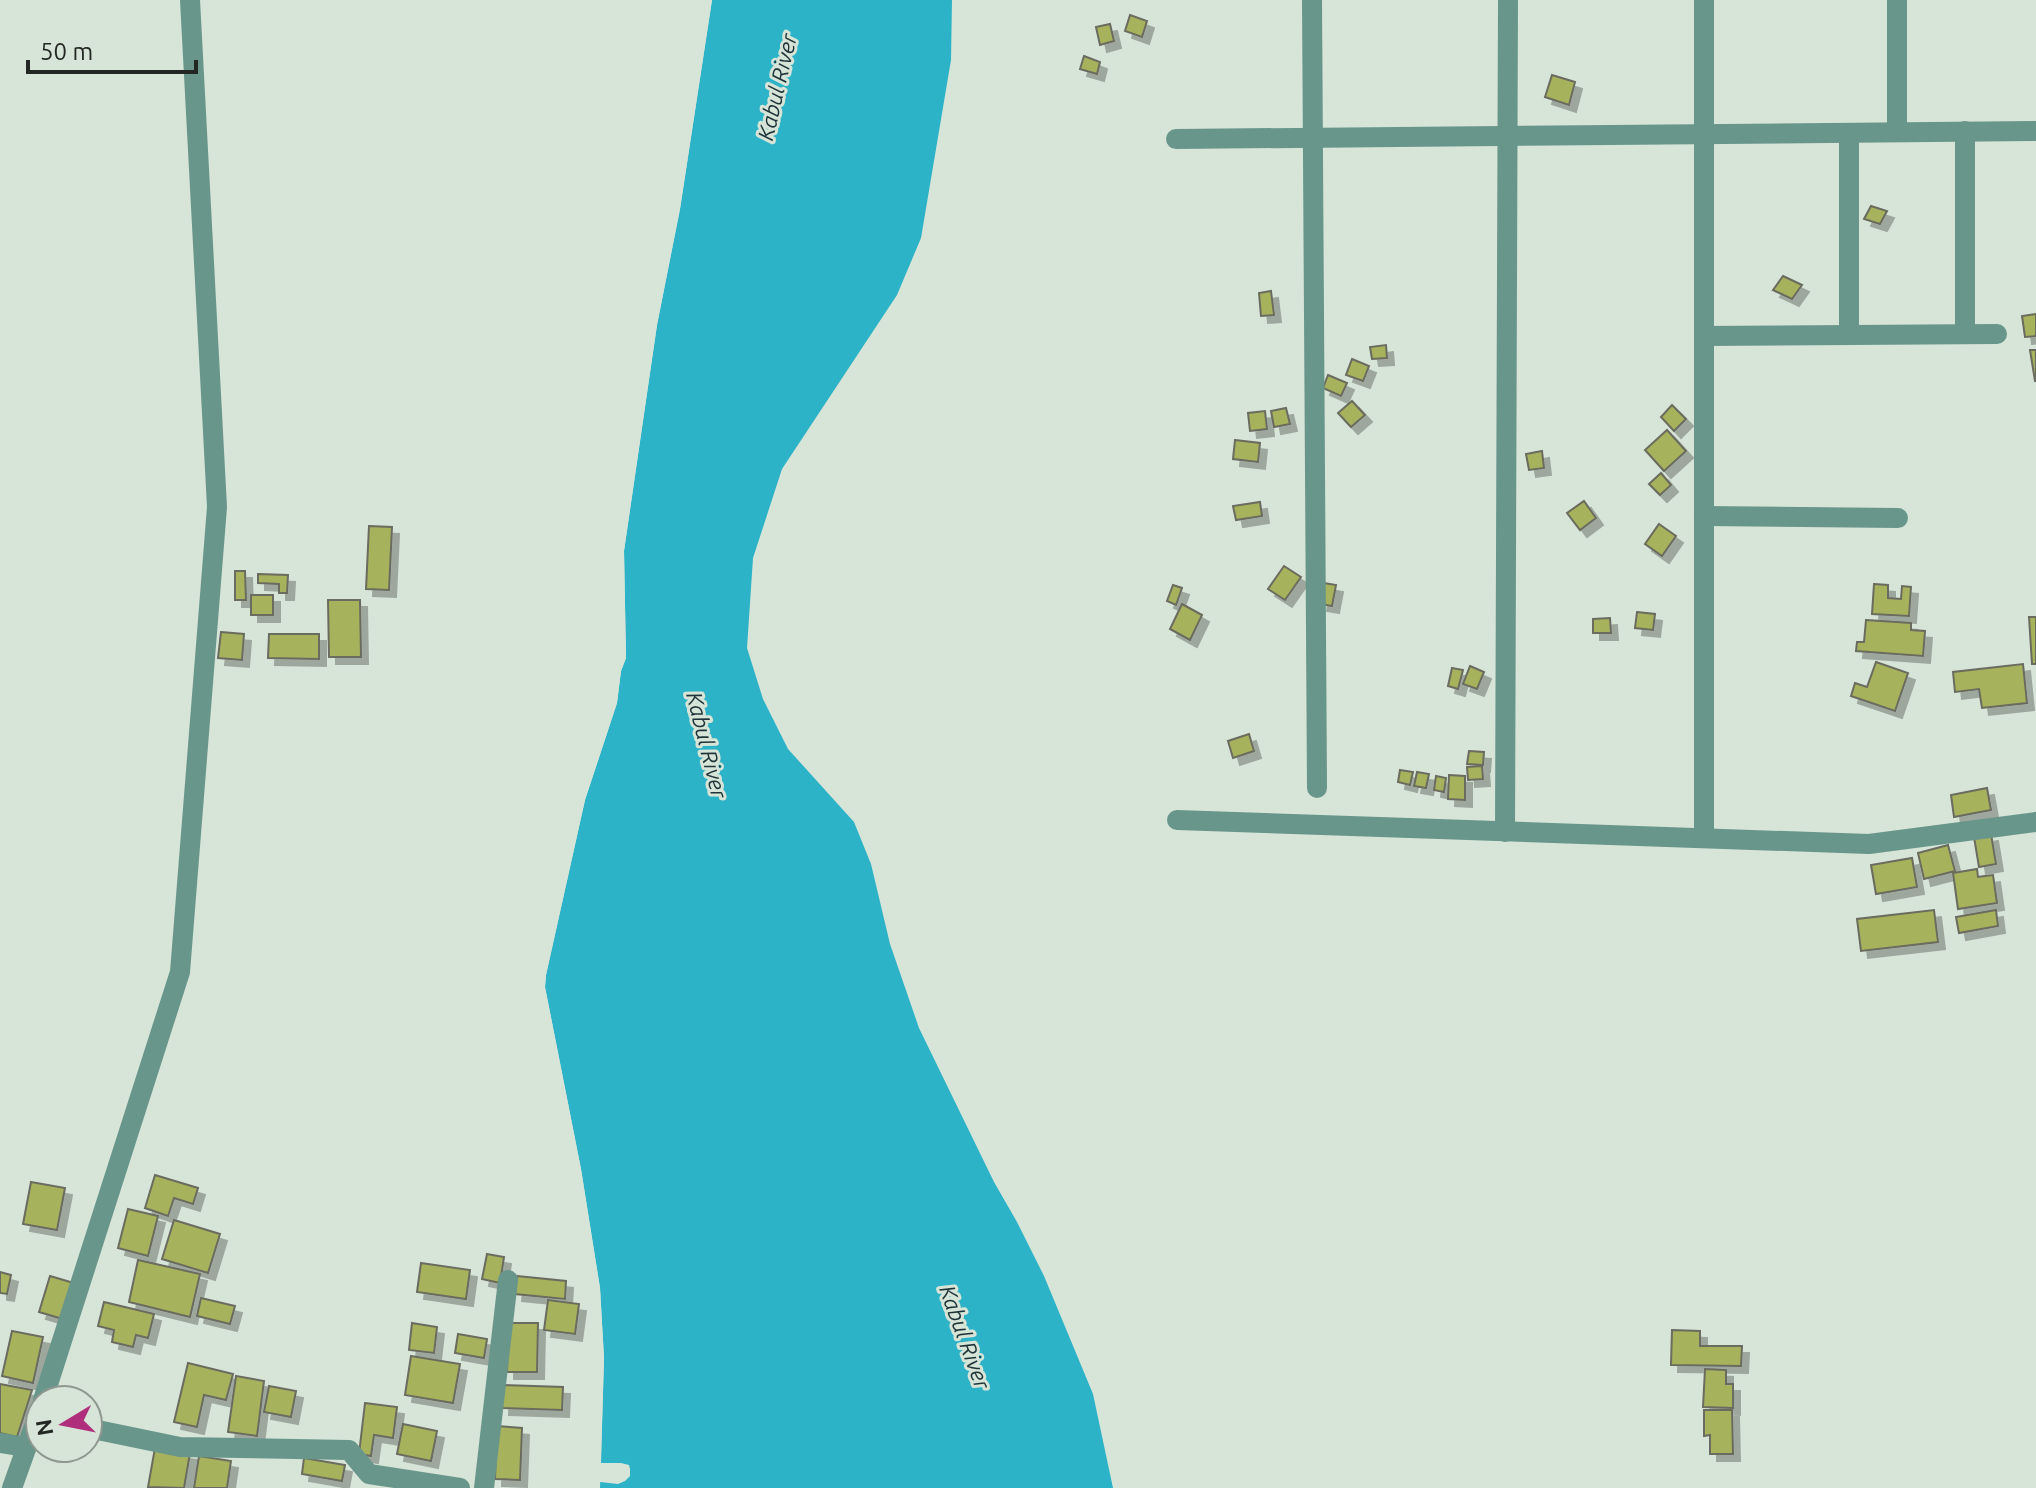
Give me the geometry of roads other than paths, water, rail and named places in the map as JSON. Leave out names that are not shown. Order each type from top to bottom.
[{"type":"street","points":[[49,1384],[180,972],[217,507],[190,0]]},
{"type":"street","points":[[1312,0],[1317,788]]},
{"type":"street","points":[[1505,832],[1508,0]]},
{"type":"street","points":[[1704,0],[1704,838]]},
{"type":"street","points":[[1897,0],[1897,132]]},
{"type":"street","points":[[1965,131],[1965,334]]},
{"type":"street","points":[[1176,139],[2036,131]]},
{"type":"street","points":[[1849,133],[1849,335]]},
{"type":"street","points":[[1704,336],[1997,334]]},
{"type":"street","points":[[1704,516],[1898,518]]},
{"type":"street","points":[[1177,820],[1869,844],[2036,822]]},
{"type":"street","points":[[484,1488],[508,1280]]},
{"type":"street","points":[[104,1431],[180,1447],[349,1450],[369,1474],[460,1488]]},
{"type":"street","points":[[0,1443],[24,1447]]},
{"type":"street","points":[[12,1488],[24,1453]]},
{"type":"water","name":"Kabul River","points":[[712,0],[952,0],[951,60],[921,238],[897,295],[782,469],[753,558],[747,648],[763,699],[788,749],[854,822],[871,864],[890,944],[919,1028],[1044,1276],[1093,1394],[1113,1488],[600,1488],[604,1358],[600,1288],[581,1169],[545,987],[585,800],[617,703],[626,658],[624,551],[657,325],[680,209]]}]
